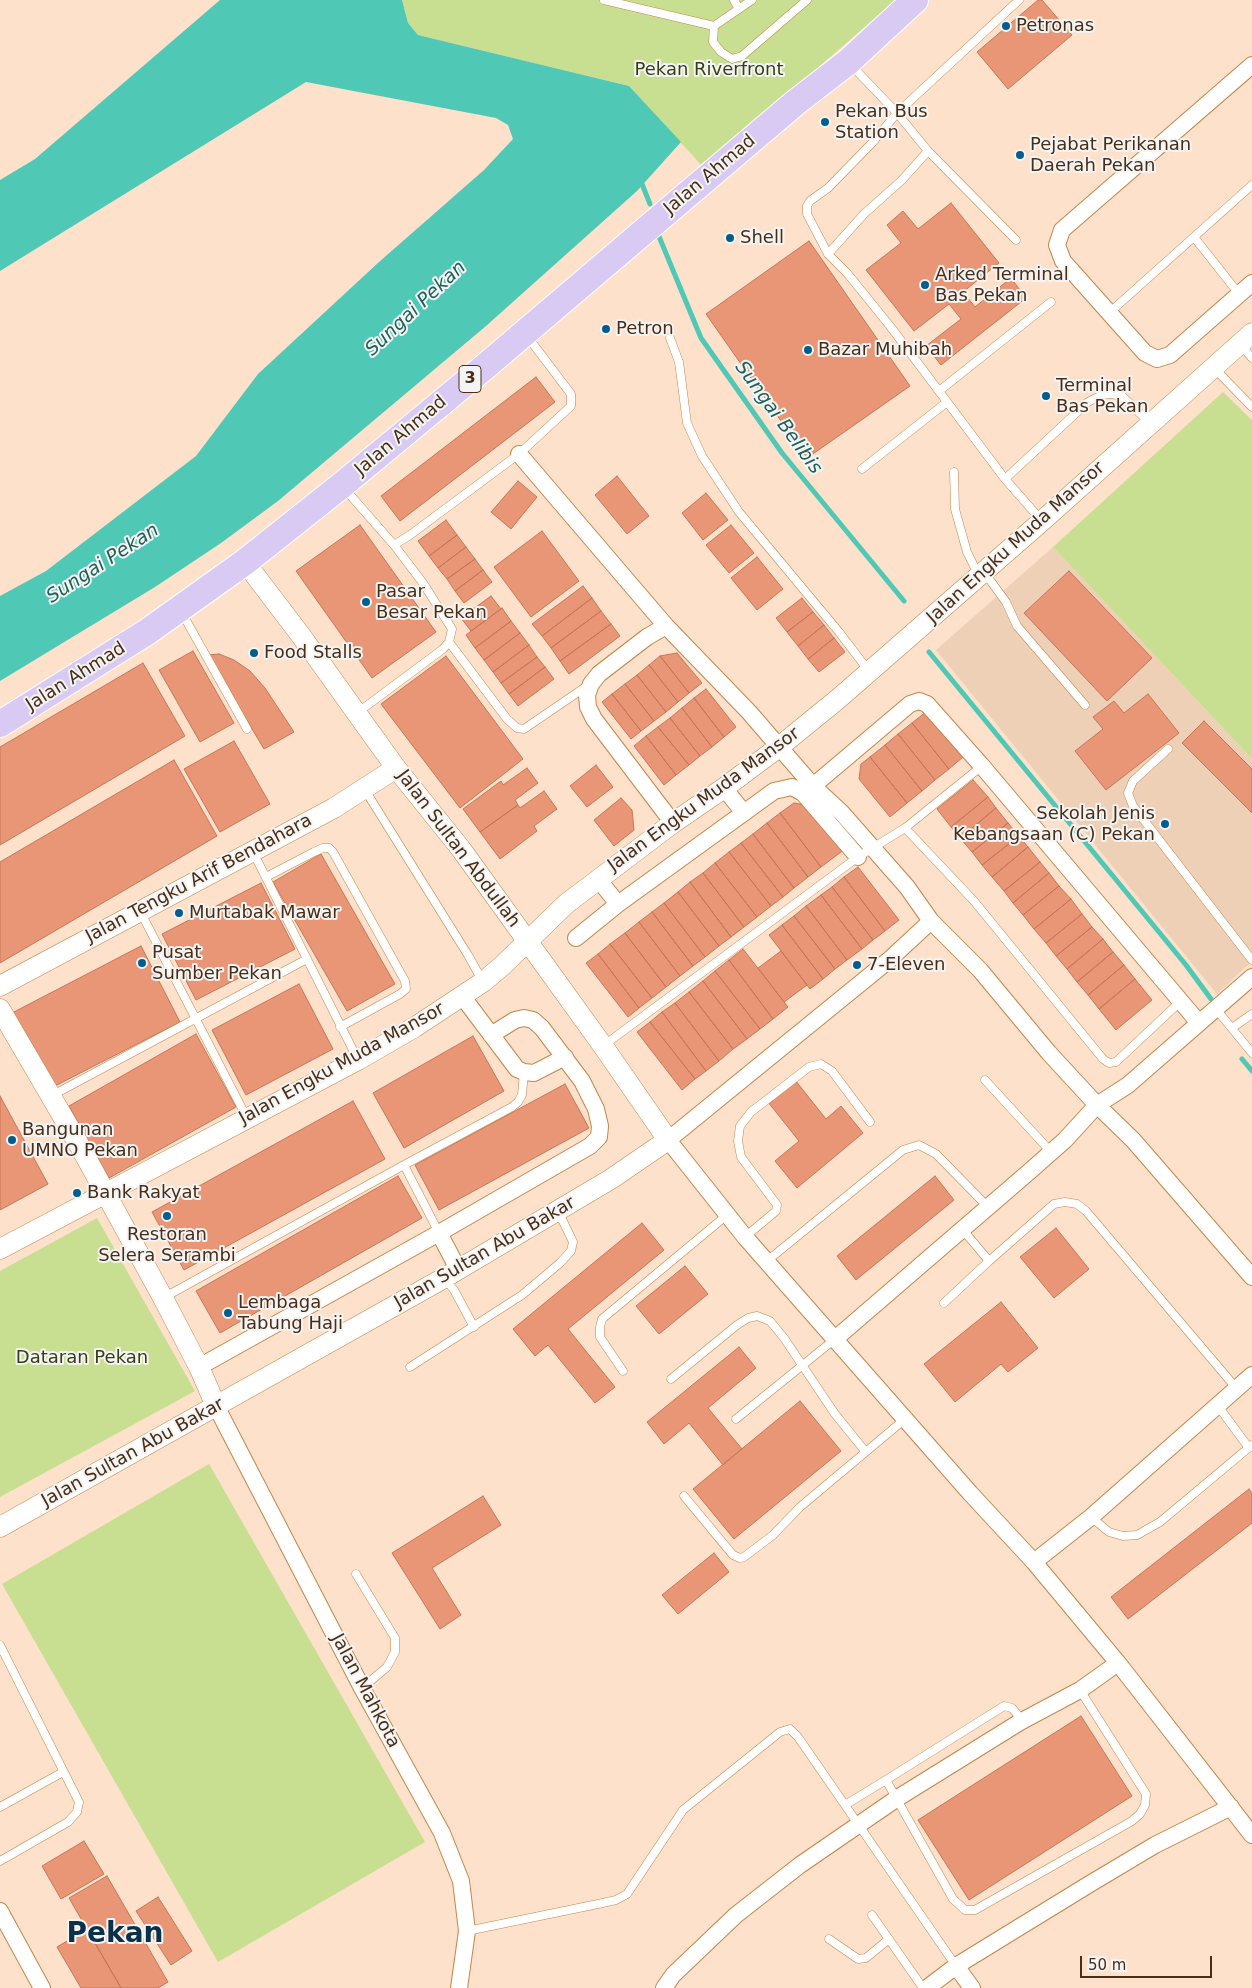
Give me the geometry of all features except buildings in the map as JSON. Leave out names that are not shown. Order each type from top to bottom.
[{"type":"highway","name":"Jalan Ahmad","points":[[0,724],[104,660],[180,609],[244,562],[342,485],[525,333],[795,103],[848,62],[915,0]]},
{"type":"street","points":[[1246,289],[1170,355],[1157,359],[1145,353],[1109,313],[1064,261],[1057,245],[1062,230],[1252,65]]},
{"type":"street","name":"Jalan Engku Muda Mansor","points":[[0,1249],[358,1060],[415,1027],[483,982],[566,904],[673,823],[779,747],[982,574],[1213,367],[1248,345]]},
{"type":"street","points":[[519,454],[666,626],[748,712],[813,786],[841,812],[907,887],[931,921],[980,970],[1049,1052],[1097,1105],[1133,1140],[1252,1277]]},
{"type":"street","name":"Jalan Sultan Abdullah","points":[[244,562],[302,637],[396,768],[461,849],[603,1046],[668,1140]]},
{"type":"street","points":[[666,626],[606,669],[591,684],[587,694],[588,707],[594,719],[673,823]]},
{"type":"street","points":[[813,786],[903,709],[919,701],[927,704],[982,766],[1199,1024]]},
{"type":"street","name":"Jalan Tengku Arif Bendahara","points":[[0,986],[334,808],[396,768]]},
{"type":"street","points":[[576,938],[618,904],[774,791],[792,787],[803,793],[858,857]]},
{"type":"street","points":[[724,788],[744,813]]},
{"type":"street","points":[[598,879],[618,904]]},
{"type":"street","name":"Jalan Sultan Abu Bakar","points":[[0,1528],[451,1273],[625,1170],[668,1140],[889,960],[931,921]]},
{"type":"street","points":[[835,1338],[989,1208],[1051,1152],[1097,1105],[1128,1085],[1252,978]]},
{"type":"street","points":[[462,996],[517,1069],[534,1073],[565,1057]]},
{"type":"street","points":[[0,1008],[164,1298],[199,1367],[216,1406]]},
{"type":"street","points":[[199,1367],[439,1233],[590,1146],[599,1137],[600,1126],[596,1108],[582,1081],[542,1028],[533,1020],[524,1018],[515,1020],[491,1035]]},
{"type":"street","points":[[668,1140],[745,1237],[996,1523],[1034,1562],[1118,1664],[1252,1835]]},
{"type":"street","points":[[439,1233],[451,1273]]},
{"type":"street","points":[[1034,1562],[1091,1517],[1252,1375]]},
{"type":"street","name":"Jalan Mahkota","points":[[216,1406],[362,1688],[442,1833],[461,1880],[467,1931],[459,1988]]},
{"type":"street","points":[[664,1988],[673,1975],[736,1915],[800,1865],[896,1799],[1020,1722],[1080,1690],[1118,1664]]},
{"type":"street","points":[[927,1988],[956,1966],[1155,1845],[1231,1807]]},
{"type":"street","points":[[0,1911],[42,1988]]},
{"type":"street","points":[[956,1966],[972,1988]]},
{"type":"lane","points":[[604,0],[714,26],[752,0]]},
{"type":"lane","points":[[734,0],[739,9]]},
{"type":"lane","points":[[714,26],[713,42],[721,52],[732,59],[742,56],[807,0]]},
{"type":"lane","points":[[1019,0],[897,113],[873,142],[828,188],[810,201],[807,206],[807,214],[828,254],[847,273],[1005,479],[1042,521]]},
{"type":"lane","points":[[848,62],[897,113],[928,151],[1016,240]]},
{"type":"lane","points":[[828,254],[864,214],[902,180],[928,151]]},
{"type":"lane","points":[[1109,313],[1252,185]]},
{"type":"lane","points":[[1194,237],[1246,289]]},
{"type":"lane","points":[[939,391],[1051,302]]},
{"type":"lane","points":[[394,544],[410,535],[519,454],[572,406],[571,394],[525,333]]},
{"type":"lane","points":[[670,338],[679,362],[687,423],[702,456],[739,512],[839,632],[869,672]]},
{"type":"lane","points":[[1213,367],[1252,407]]},
{"type":"lane","points":[[1005,479],[1088,402],[1102,395],[1122,396],[1150,423]]},
{"type":"lane","points":[[862,469],[947,402]]},
{"type":"lane","points":[[954,472],[955,509],[967,552],[982,574],[1006,602],[1017,626],[1085,705]]},
{"type":"lane","points":[[342,485],[394,544],[423,583],[452,629],[449,642],[444,649],[357,713]]},
{"type":"lane","points":[[180,609],[247,729]]},
{"type":"lane","points":[[449,642],[507,719],[517,728],[524,728],[591,684]]},
{"type":"lane","points":[[1168,749],[1133,781],[1128,793],[1133,806],[1252,960]]},
{"type":"lane","points":[[603,1046],[858,857],[905,828],[982,766]]},
{"type":"lane","points":[[364,789],[483,982]]},
{"type":"lane","points":[[905,828],[974,901],[1103,1059],[1109,1063],[1116,1062],[1181,1001]]},
{"type":"lane","points":[[266,877],[314,852],[323,848],[329,848],[402,977],[406,989],[400,994],[340,1027]]},
{"type":"lane","points":[[254,852],[358,1060]]},
{"type":"lane","points":[[140,911],[248,1118]]},
{"type":"lane","points":[[51,1096],[307,960]]},
{"type":"lane","points":[[1216,1009],[1252,1053]]},
{"type":"lane","points":[[1232,1028],[1252,1014]]},
{"type":"lane","points":[[745,1237],[776,1211],[776,1205],[741,1157],[738,1141],[740,1126],[751,1112],[809,1067],[821,1064],[832,1071],[870,1122]]},
{"type":"lane","points":[[164,1298],[404,1165],[512,1108],[522,1095],[524,1072]]},
{"type":"lane","points":[[985,1080],[1051,1152]]},
{"type":"lane","points":[[767,1261],[903,1150],[919,1144],[936,1154],[989,1208]]},
{"type":"lane","points":[[404,1165],[439,1233]]},
{"type":"lane","points":[[944,1303],[1054,1204],[1065,1202],[1077,1204],[1086,1212],[1236,1389]]},
{"type":"lane","points":[[410,1367],[522,1295],[560,1262],[571,1250],[573,1242],[558,1211]]},
{"type":"lane","points":[[623,1371],[606,1349],[600,1337],[602,1319],[727,1215]]},
{"type":"lane","points":[[963,1230],[989,1261]]},
{"type":"lane","points":[[451,1273],[454,1290],[474,1327]]},
{"type":"lane","points":[[671,1379],[737,1324],[748,1318],[758,1316],[770,1321],[792,1349],[835,1414],[865,1451]]},
{"type":"lane","points":[[736,1419],[835,1338]]},
{"type":"lane","points":[[1091,1517],[1109,1532],[1123,1536],[1137,1535],[1160,1522],[1250,1447],[1218,1406]]},
{"type":"lane","points":[[684,1496],[734,1555],[740,1558],[744,1557],[773,1535],[800,1508],[905,1419]]},
{"type":"lane","points":[[356,1574],[395,1638],[396,1652],[387,1667],[362,1688]]},
{"type":"lane","points":[[0,1645],[79,1802],[79,1807],[68,1822],[0,1861]]},
{"type":"lane","points":[[886,1780],[953,1899],[965,1910],[975,1910],[1132,1820],[1140,1814],[1145,1805],[1146,1794],[1080,1690]]},
{"type":"lane","points":[[846,1805],[1004,1706],[1012,1708],[1020,1722]]},
{"type":"lane","points":[[467,1931],[616,1900],[627,1894],[683,1810],[780,1732],[790,1729],[798,1737],[846,1805],[956,1966]]},
{"type":"lane","points":[[0,1807],[63,1772]]},
{"type":"lane","points":[[872,1915],[923,1988]]},
{"type":"lane","points":[[828,1939],[858,1959],[866,1958],[889,1939]]},
{"type":"shaded area","name":"Sekolah Jenis Kebangsaan (C) Pekan","points":[[1053,547],[1252,759],[1252,961],[1217,994],[936,650]]},
{"type":"green space","name":"Pekan Riverfront","points":[[402,0],[896,0],[703,167],[629,86],[418,35],[408,23]]},
{"type":"green space","points":[[1223,392],[1252,420],[1252,759],[1053,547]]},
{"type":"green space","name":"Dataran Pekan","points":[[97,1218],[195,1391],[0,1497],[0,1271]]},
{"type":"green space","points":[[209,1464],[425,1842],[218,1962],[2,1584]]},
{"type":"water","name":"Sungai Pekan","points":[[220,0],[402,0],[408,23],[418,35],[629,86],[681,142],[637,191],[486,326],[278,501],[221,543],[155,587],[0,681],[0,596],[46,571],[196,456],[258,374],[379,262],[484,170],[513,139],[508,125],[496,118],[306,82],[0,271],[0,180],[35,159]]},
{"type":"waterway","points":[[640,179],[650,204]]},
{"type":"waterway","name":"Sungai Belibis","points":[[658,234],[701,338],[782,453],[904,601]]},
{"type":"waterway","points":[[929,652],[1186,965],[1211,999]]},
{"type":"waterway","points":[[1242,1059],[1252,1071]]},
{"type":"place","name":"Petronas","points":[[1006,26]]},
{"type":"place","name":"Pekan Bus Station","points":[[825,122]]},
{"type":"place","name":"Pejabat Perikanan Daerah Pekan","points":[[1020,155]]},
{"type":"place","name":"Shell","points":[[730,238]]},
{"type":"place","name":"Arked Terminal Bas Pekan","points":[[925,285]]},
{"type":"place","name":"Petron","points":[[606,329]]},
{"type":"place","name":"Bazar Muhibah","points":[[808,350]]},
{"type":"place","name":"Terminal Bas Pekan","points":[[1046,396]]},
{"type":"place","name":"Pasar Besar Pekan","points":[[366,602]]},
{"type":"place","name":"Food Stalls","points":[[254,653]]},
{"type":"place","name":"Sekolah Jenis Kebangsaan (C) Pekan","points":[[1165,824]]},
{"type":"place","name":"Murtabak Mawar","points":[[179,913]]},
{"type":"place","name":"Pusat Sumber Pekan","points":[[142,963]]},
{"type":"place","name":"7-Eleven","points":[[857,965]]},
{"type":"place","name":"Bangunan UMNO Pekan","points":[[12,1140]]},
{"type":"place","name":"Bank Rakyat","points":[[77,1193]]},
{"type":"place","name":"Restoran Selera Serambi","points":[[167,1216]]},
{"type":"place","name":"Lembaga Tabung Haji","points":[[228,1313]]},
{"type":"district","name":"Pekan","points":[[115,1935]]}]
